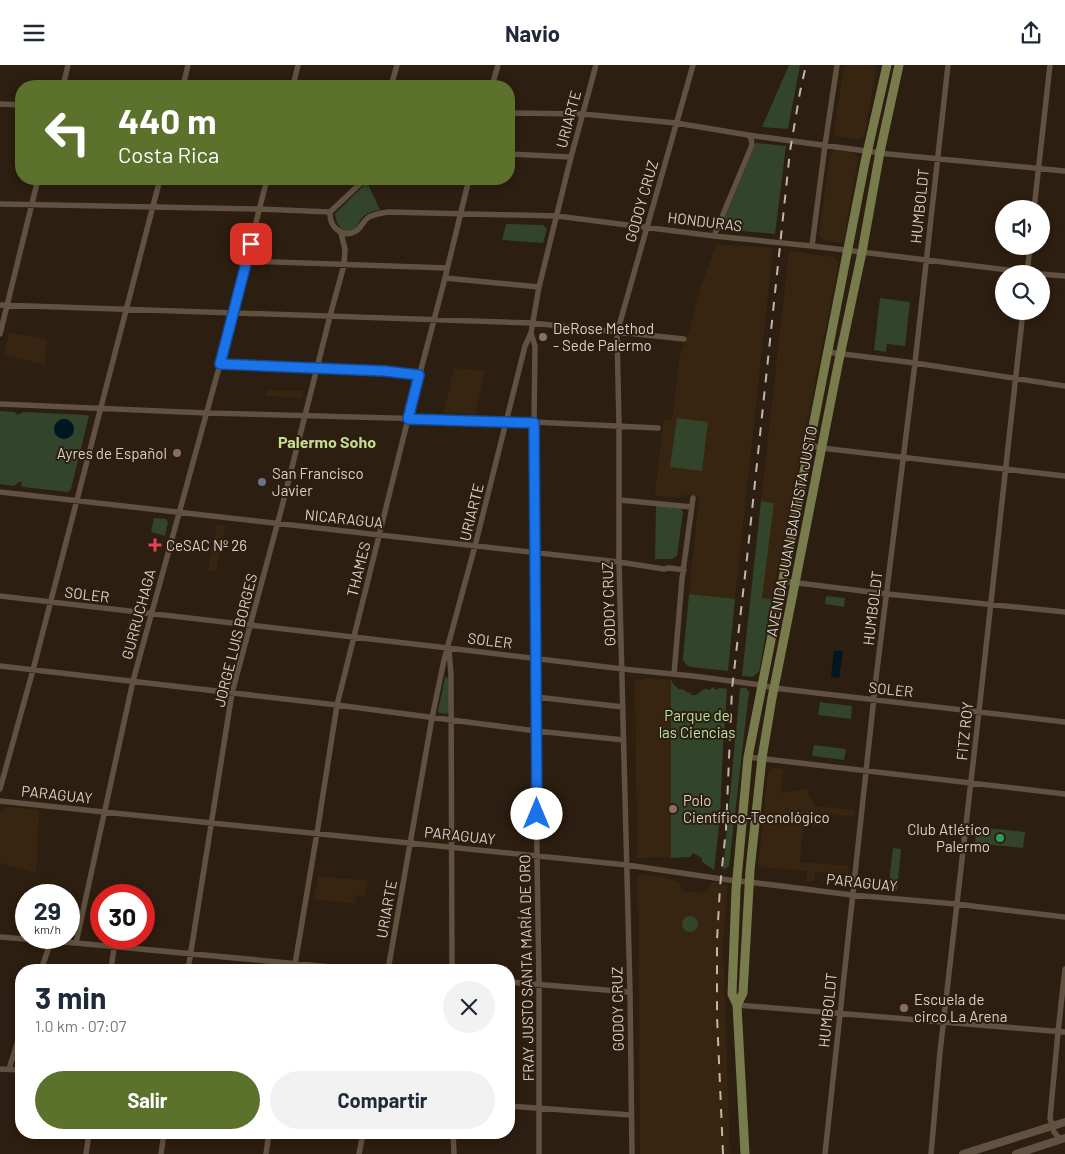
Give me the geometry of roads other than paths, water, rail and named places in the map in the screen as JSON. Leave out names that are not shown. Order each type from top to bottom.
[{"type":"main road","name":"AVENIDA JUAN BAUTISTA JUSTO","points":[[745,1154],[737,1005],[732,994],[737,881],[748,757],[827,352],[887,65]]},
{"type":"main road","name":"AVENIDA JUAN BAUTISTA JUSTO","points":[[737,1005],[743,993],[749,882],[762,759],[774,688],[862,252],[880,152],[899,65]]},
{"type":"main road","points":[[962,1154],[1065,1122]]},
{"type":"main road","points":[[1016,1154],[1063,1139]]},
{"type":"street","points":[[64,80],[68,65]]},
{"type":"street","points":[[184,80],[188,65]]},
{"type":"street","points":[[294,80],[298,65]]},
{"type":"street","points":[[393,80],[397,65]]},
{"type":"street","points":[[494,80],[498,65]]},
{"type":"street","name":"URIARTE","points":[[389,964],[432,718],[448,648],[525,346],[531,333],[539,287],[596,65]]},
{"type":"street","name":"GODOY CRUZ","points":[[632,1154],[624,707],[619,562],[620,425],[616,333],[693,65]]},
{"type":"street","points":[[812,246],[837,65]]},
{"type":"street","name":"HUMBOLDT","points":[[825,1154],[876,678],[904,458],[948,65]]},
{"type":"street","points":[[1035,200],[1050,65]]},
{"type":"street","points":[[0,104],[15,105]]},
{"type":"street","points":[[515,113],[583,114],[676,123],[868,151],[1065,171]]},
{"type":"street","points":[[714,236],[752,145],[751,138],[748,135]]},
{"type":"street","points":[[515,153],[571,157]]},
{"type":"street","points":[[0,334],[36,185]]},
{"type":"street","points":[[0,789],[33,670],[158,185]]},
{"type":"street","name":"GURRUCHAGA","points":[[80,924],[133,681],[220,364],[265,185]]},
{"type":"street","points":[[0,204],[259,209],[330,213],[359,185]]},
{"type":"street","name":"THAMES","points":[[295,964],[337,705],[433,320],[446,278],[468,185]]},
{"type":"street","name":"HONDURAS","points":[[342,233],[350,234],[359,229],[367,218],[388,212],[557,216],[995,269]]},
{"type":"street","points":[[330,213],[333,226],[342,233]]},
{"type":"street","name":"JORGE LUIS BORGES","points":[[189,964],[232,693],[344,265],[345,249],[342,233]]},
{"type":"street","points":[[246,261],[447,268]]},
{"type":"street","name":"HONDURAS","points":[[1050,275],[1065,276]]},
{"type":"street","points":[[446,278],[539,287]]},
{"type":"street","points":[[0,305],[532,323],[684,339]]},
{"type":"street","name":"FITZ ROY","points":[[931,1154],[943,1021],[1022,320]]},
{"type":"street","name":"FRAY JUSTO SANTA MARÍA DE ORO","points":[[531,333],[535,346],[540,1154]]},
{"type":"street","points":[[827,352],[915,363],[1065,386]]},
{"type":"street","points":[[220,364],[384,371],[419,375]]},
{"type":"street","points":[[0,404],[206,413],[658,427]]},
{"type":"street","points":[[810,445],[904,458],[1065,476]]},
{"type":"street","name":"NICARAGUA","points":[[0,491],[684,570]]},
{"type":"street","points":[[674,674],[693,498]]},
{"type":"street","points":[[620,499],[692,507]]},
{"type":"street","points":[[782,581],[886,594],[1065,612]]},
{"type":"street","name":"SOLER","points":[[0,597],[1065,721]]},
{"type":"street","points":[[448,648],[451,674],[452,964]]},
{"type":"street","points":[[0,666],[624,740]]},
{"type":"street","points":[[536,697],[624,707]]},
{"type":"street","points":[[748,757],[1065,794]]},
{"type":"street","name":"PARAGUAY","points":[[0,801],[627,865],[852,895],[956,904],[1065,917]]},
{"type":"street","points":[[0,937],[15,938]]},
{"type":"street","points":[[44,964],[49,949]]},
{"type":"street","points":[[112,964],[114,949]]},
{"type":"street","points":[[136,949],[270,964]]},
{"type":"street","points":[[1063,1139],[1054,1132],[1050,1118],[1065,969]]},
{"type":"street","points":[[515,983],[630,992]]},
{"type":"street","points":[[737,1005],[943,1021],[1065,1033]]},
{"type":"street","points":[[9,1069],[15,1050]]},
{"type":"street","points":[[0,1069],[15,1070]]},
{"type":"street","points":[[515,1107],[631,1115]]},
{"type":"street","points":[[86,1154],[88,1139]]},
{"type":"street","points":[[161,1154],[163,1139]]},
{"type":"street","points":[[266,1154],[268,1139]]},
{"type":"street","points":[[359,1154],[362,1139]]},
{"type":"street","points":[[453,1139],[454,1154]]},
{"type":"water","points":[[64,419],[71,422],[74,429],[71,436],[64,439],[57,436],[54,429],[57,422]]},
{"type":"water","points":[[834,651],[843,651],[839,678],[831,677]]},
{"type":"railway","points":[[723,1154],[717,1016],[717,940],[726,829],[732,689],[790,151],[806,65]]},
{"type":"place","name":"DeRose Method - Sede Palermo","points":[[543,337]]},
{"type":"place","name":"Ayres de Español","points":[[177,453]]},
{"type":"place","name":"San Francisco Javier","points":[[262,482]]},
{"type":"place","name":"CeSAC Nº 26","points":[[155,545]]},
{"type":"place","name":"Polo Científico-Tecnológico","points":[[673,809]]},
{"type":"place","name":"Club Atlético Palermo","points":[[1000,838]]},
{"type":"place","name":"Escuela de circo La Arena","points":[[904,1008]]},
{"type":"district","name":"Palermo Soho","points":[[327,441]]},
{"type":"park label","name":"Parque de las Ciencias","points":[[697,724]]}]
